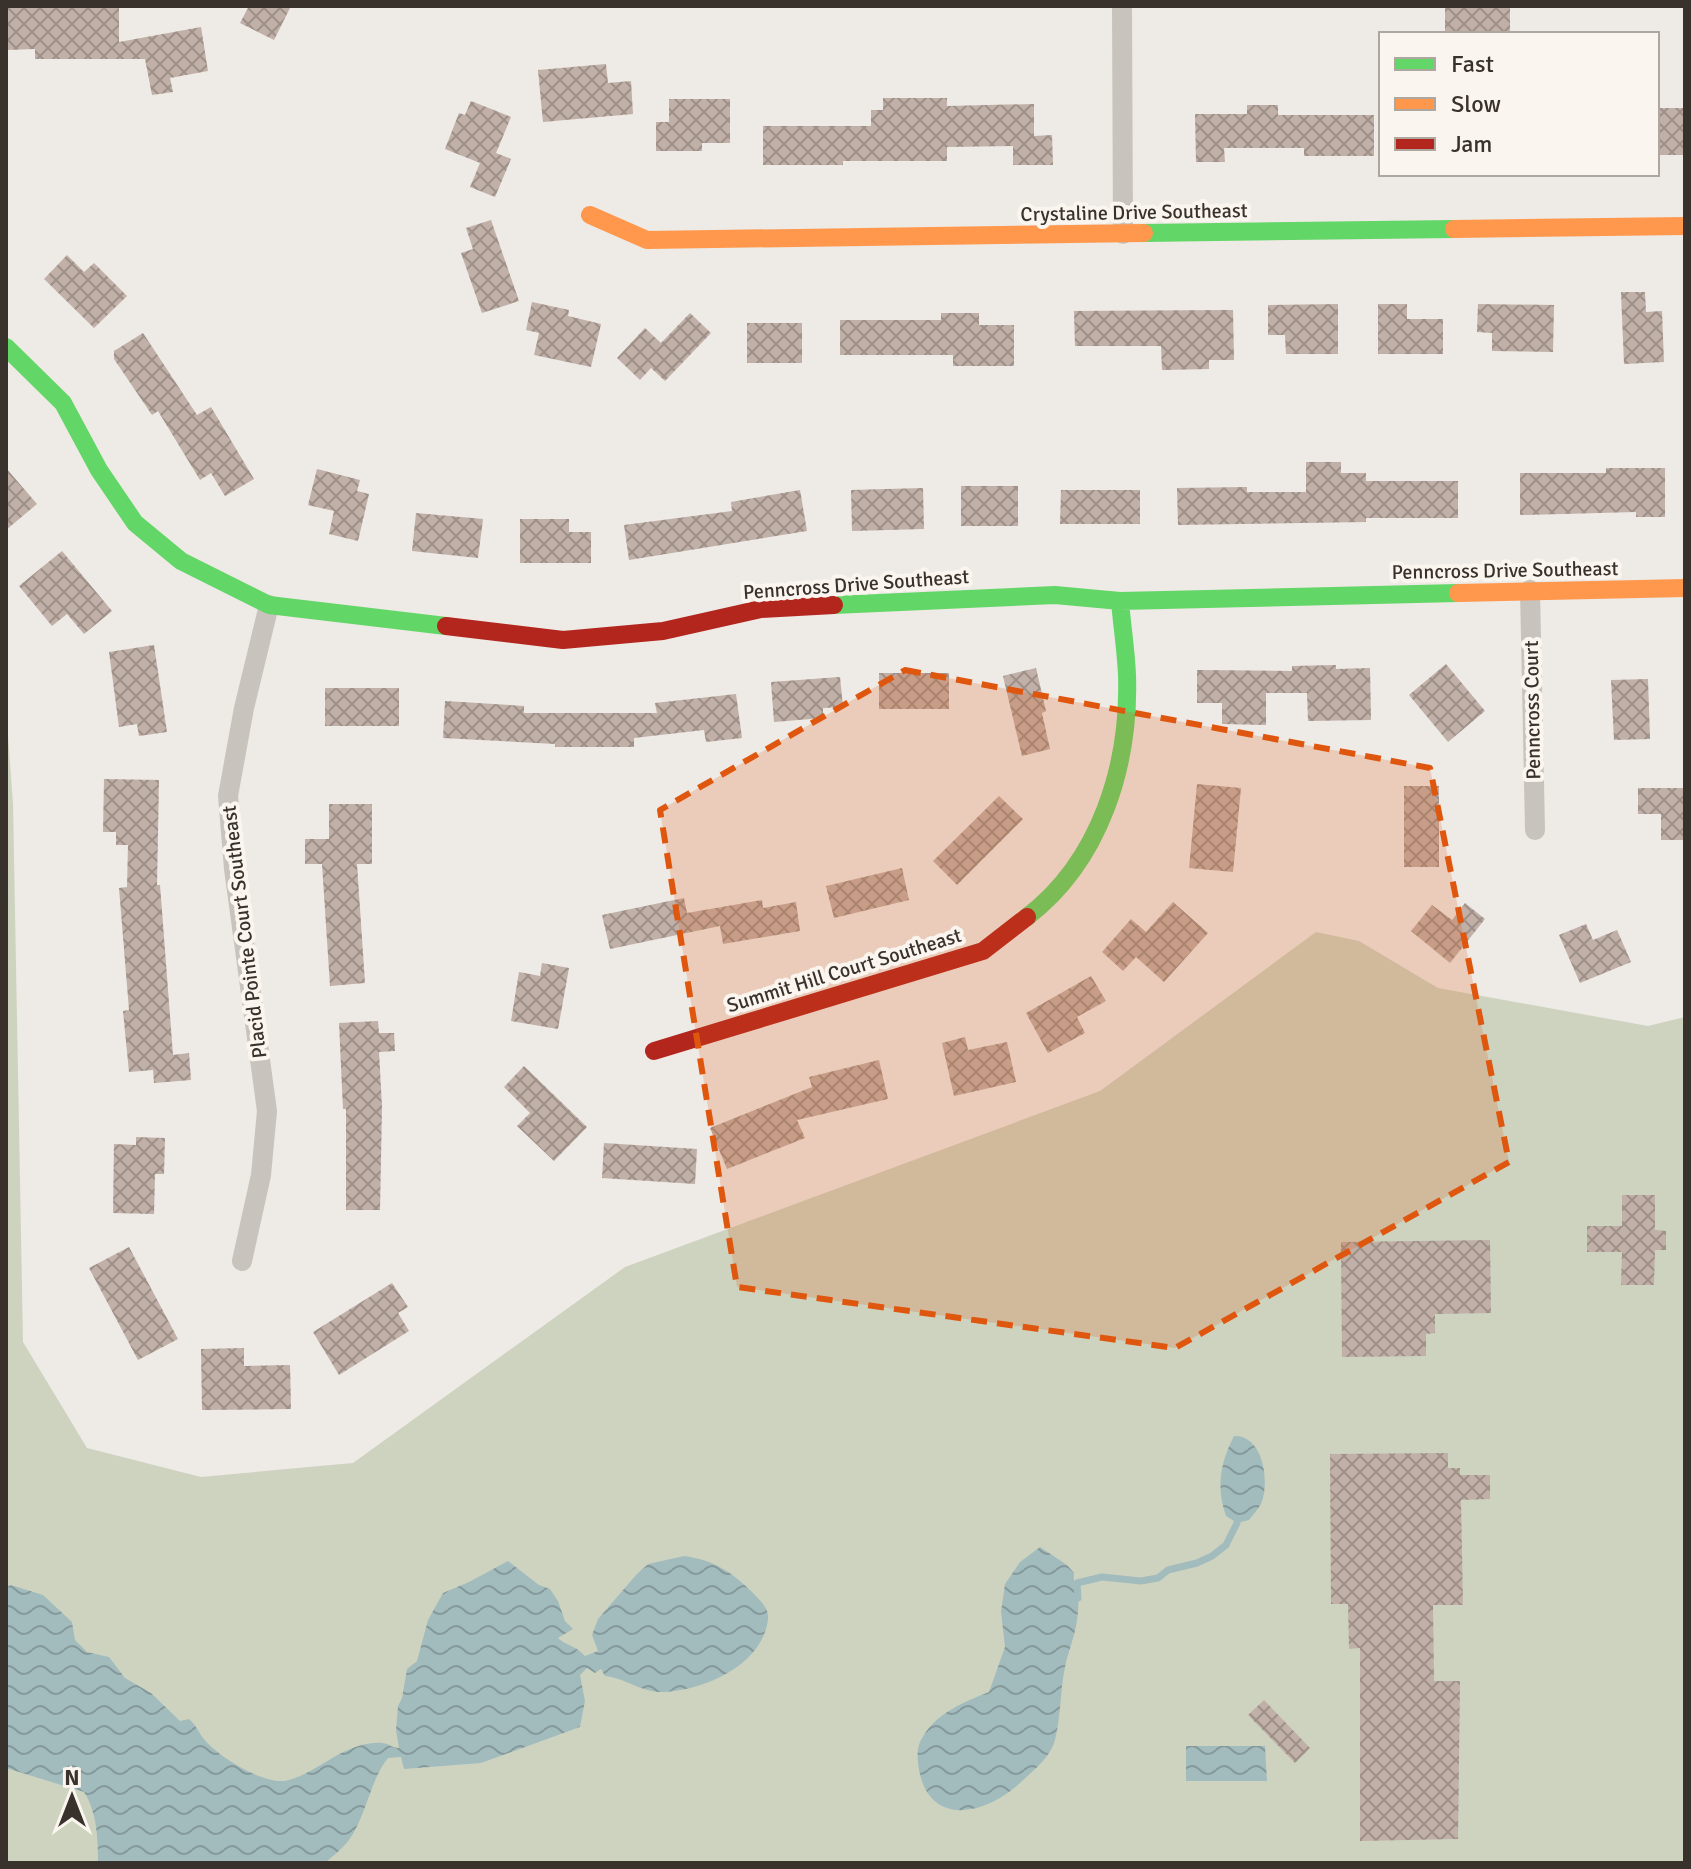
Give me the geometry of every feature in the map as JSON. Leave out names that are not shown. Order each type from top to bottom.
[{"type":"street","points":[[1122,6],[1123,234]]},
{"type":"street","name":"Crystaline Drive Southeast","points":[[590,215],[647,240],[1685,226]]},
{"type":"street","name":"Penncross Drive Southeast","points":[[6,347],[63,403],[99,470],[135,523],[181,561],[269,605],[563,640],[663,631],[761,609],[908,600],[1055,595],[1120,601],[1685,588]]},
{"type":"street","name":"Penncross Court","points":[[1530,590],[1535,830]]},
{"type":"street","name":"Summit Hill Court Southeast","points":[[654,1051],[983,951],[1048,901],[1086,852],[1110,801],[1123,745],[1127,676],[1120,601]]},
{"type":"street","name":"Placid Pointe Court Southeast","points":[[242,1261],[261,1175],[267,1111],[234,869],[228,796],[244,708],[269,605]]},
{"type":"highlighted area","points":[[905,670],[1430,768],[1509,1162],[1175,1348],[737,1287],[660,810]]},
{"type":"green space","points":[[6,708],[13,804],[23,1342],[87,1448],[201,1477],[353,1463],[625,1267],[1100,1091],[1316,932],[1359,941],[1438,988],[1648,1026],[1685,1017],[1685,1863],[6,1863]]},
{"type":"water","points":[[1234,1436],[1252,1443],[1258,1452],[1265,1484],[1261,1504],[1249,1520],[1237,1523],[1226,1516],[1220,1486],[1225,1456]]},
{"type":"water","points":[[1040,1547],[1074,1573],[1078,1599],[1055,1740],[1041,1763],[1008,1793],[977,1808],[947,1808],[935,1801],[925,1789],[918,1765],[921,1739],[944,1714],[989,1692],[1005,1647],[1001,1612],[1005,1584],[1020,1562]]},
{"type":"water","points":[[684,1556],[713,1564],[730,1573],[766,1608],[768,1619],[764,1635],[743,1662],[713,1680],[664,1692],[605,1676],[601,1669],[595,1673],[587,1668],[580,1675],[585,1701],[580,1727],[481,1763],[404,1769],[401,1757],[388,1758],[355,1831],[325,1863],[98,1863],[94,1817],[84,1792],[6,1768],[6,1587],[11,1585],[43,1595],[72,1622],[75,1640],[87,1652],[109,1657],[125,1678],[151,1693],[180,1721],[189,1719],[218,1753],[252,1773],[284,1781],[361,1745],[382,1743],[399,1748],[396,1730],[398,1706],[407,1669],[417,1661],[428,1620],[443,1593],[508,1561],[539,1585],[550,1589],[565,1621],[573,1629],[558,1638],[585,1656],[598,1651],[592,1635],[598,1619],[636,1575],[648,1564]]},
{"type":"water","points":[[1186,1746],[1265,1746],[1267,1781],[1186,1781]]},
{"type":"building","points":[[6,6],[119,8],[119,42],[201,27],[208,71],[170,78],[173,92],[152,95],[145,59],[35,59],[35,49],[6,50]]},
{"type":"building","points":[[249,6],[291,6],[274,40],[240,23]]},
{"type":"building","points":[[1445,8],[1510,8],[1510,32],[1445,32]]},
{"type":"building","points":[[606,64],[608,83],[631,81],[633,114],[543,122],[538,70]]},
{"type":"building","points":[[883,98],[947,98],[947,106],[1034,104],[1034,136],[1052,135],[1053,165],[1013,165],[1013,146],[947,147],[947,161],[763,165],[763,126],[871,126],[871,110],[883,110]]},
{"type":"building","points":[[669,99],[730,99],[730,143],[702,143],[702,151],[656,151],[656,122],[669,122]]},
{"type":"building","points":[[471,101],[511,117],[496,153],[511,159],[495,197],[470,187],[480,163],[445,149],[459,113],[465,115]]},
{"type":"building","points":[[1247,105],[1278,105],[1278,115],[1374,115],[1374,156],[1304,156],[1304,148],[1224,148],[1225,162],[1196,162],[1195,114],[1247,114]]},
{"type":"building","points":[[1659,108],[1685,108],[1685,155],[1659,155]]},
{"type":"building","points":[[491,220],[519,301],[482,313],[461,253],[473,249],[466,228]]},
{"type":"building","points":[[67,255],[84,272],[94,263],[127,296],[94,328],[44,279]]},
{"type":"building","points":[[1621,292],[1645,292],[1646,312],[1662,311],[1664,362],[1624,364]]},
{"type":"building","points":[[532,302],[569,310],[568,316],[601,324],[591,367],[534,355],[539,333],[526,330]]},
{"type":"building","points":[[1338,304],[1338,354],[1286,354],[1285,335],[1268,335],[1268,305]]},
{"type":"building","points":[[1378,304],[1407,304],[1407,319],[1443,319],[1443,354],[1378,354]]},
{"type":"building","points":[[1478,304],[1554,305],[1553,352],[1492,351],[1492,333],[1477,332]]},
{"type":"building","points":[[1233,310],[1234,360],[1209,360],[1209,369],[1162,370],[1161,346],[1075,346],[1074,311]]},
{"type":"building","points":[[690,313],[711,333],[665,381],[651,368],[640,380],[617,358],[645,328],[661,343]]},
{"type":"building","points":[[941,313],[979,313],[979,325],[1014,325],[1014,366],[953,366],[953,355],[840,355],[840,320],[941,320]]},
{"type":"building","points":[[747,323],[802,323],[802,363],[747,363]]},
{"type":"building","points":[[143,333],[197,415],[211,407],[254,479],[225,496],[211,473],[200,480],[158,411],[152,415],[114,359],[114,351]]},
{"type":"building","points":[[1306,462],[1341,462],[1341,473],[1366,473],[1366,481],[1458,481],[1458,518],[1178,525],[1177,488],[1247,487],[1247,492],[1306,492]]},
{"type":"building","points":[[6,468],[37,504],[6,530]]},
{"type":"building","points":[[1606,468],[1665,468],[1665,517],[1636,517],[1636,512],[1520,515],[1520,473],[1606,473]]},
{"type":"building","points":[[317,469],[360,480],[357,491],[369,494],[358,541],[329,534],[334,511],[308,505]]},
{"type":"building","points":[[961,486],[1018,486],[1018,526],[961,526]]},
{"type":"building","points":[[923,488],[924,529],[852,531],[851,490]]},
{"type":"building","points":[[800,490],[807,531],[629,560],[624,525],[732,511],[731,502]]},
{"type":"building","points":[[1061,490],[1140,490],[1140,524],[1060,524]]},
{"type":"building","points":[[416,513],[483,519],[478,558],[412,551]]},
{"type":"building","points":[[520,519],[569,519],[569,532],[591,532],[591,563],[520,563]]},
{"type":"building","points":[[62,551],[112,611],[84,634],[67,614],[52,626],[19,586]]},
{"type":"building","points":[[154,645],[167,732],[139,736],[137,724],[119,727],[109,652]]},
{"type":"building","points":[[1446,664],[1485,711],[1448,742],[1409,695]]},
{"type":"building","points":[[1336,665],[1336,669],[1370,668],[1371,720],[1308,721],[1307,693],[1266,693],[1266,725],[1222,724],[1222,703],[1197,703],[1197,670],[1292,671],[1292,666]]},
{"type":"building","points":[[1036,668],[1046,711],[1042,713],[1050,749],[1022,756],[1003,676]]},
{"type":"building","points":[[879,673],[949,673],[949,709],[879,709]]},
{"type":"building","points":[[840,677],[843,707],[823,708],[823,718],[774,722],[771,682]]},
{"type":"building","points":[[1648,679],[1650,739],[1614,740],[1611,680]]},
{"type":"building","points":[[325,688],[399,688],[399,726],[325,726]]},
{"type":"building","points":[[736,694],[742,738],[706,742],[704,730],[634,738],[634,747],[555,747],[555,744],[443,738],[445,701],[524,706],[524,713],[657,713],[655,703]]},
{"type":"building","points":[[104,779],[159,780],[157,885],[160,885],[173,1055],[189,1053],[191,1080],[154,1083],[153,1070],[129,1072],[123,1011],[129,1010],[119,888],[127,887],[128,845],[116,845],[116,832],[103,832]]},
{"type":"building","points":[[1197,784],[1241,788],[1233,872],[1189,868]]},
{"type":"building","points":[[1404,786],[1439,786],[1439,867],[1404,867]]},
{"type":"building","points":[[1638,788],[1685,788],[1685,840],[1661,840],[1661,814],[1638,814]]},
{"type":"building","points":[[999,796],[1023,819],[957,885],[933,861]]},
{"type":"building","points":[[329,804],[372,804],[372,864],[357,864],[365,983],[330,986],[322,864],[305,864],[305,839],[329,839]]},
{"type":"building","points":[[902,868],[909,900],[834,918],[826,886]]},
{"type":"building","points":[[684,898],[687,913],[762,900],[763,908],[796,902],[800,931],[723,944],[720,926],[610,949],[602,915]]},
{"type":"building","points":[[1173,902],[1208,933],[1164,982],[1136,957],[1123,971],[1102,952],[1131,919],[1146,932]]},
{"type":"building","points":[[1465,903],[1485,919],[1450,963],[1411,931],[1432,905],[1452,920]]},
{"type":"building","points":[[1586,924],[1593,940],[1617,930],[1631,962],[1580,983],[1559,935]]},
{"type":"building","points":[[542,963],[569,968],[558,1029],[511,1021],[519,972],[540,976]]},
{"type":"building","points":[[1091,976],[1106,1001],[1077,1017],[1085,1033],[1048,1053],[1026,1013]]},
{"type":"building","points":[[378,1021],[379,1033],[394,1033],[395,1051],[379,1052],[382,1107],[380,1210],[346,1210],[346,1109],[343,1109],[339,1023]]},
{"type":"building","points":[[965,1037],[968,1050],[1007,1042],[1016,1082],[954,1096],[942,1043]]},
{"type":"building","points":[[879,1060],[888,1099],[797,1120],[805,1138],[727,1169],[710,1128],[812,1087],[809,1077]]},
{"type":"building","points":[[524,1066],[587,1127],[554,1161],[517,1126],[530,1113],[504,1087]]},
{"type":"building","points":[[136,1137],[165,1138],[164,1174],[155,1174],[154,1214],[113,1213],[114,1144],[136,1145]]},
{"type":"building","points":[[604,1143],[697,1149],[695,1184],[602,1178]]},
{"type":"building","points":[[1622,1195],[1655,1195],[1655,1230],[1666,1231],[1666,1250],[1655,1250],[1654,1285],[1621,1285],[1622,1252],[1587,1252],[1587,1226],[1622,1226]]},
{"type":"building","points":[[1490,1240],[1491,1313],[1435,1314],[1435,1333],[1426,1334],[1426,1356],[1342,1357],[1341,1242]]},
{"type":"building","points":[[129,1247],[178,1339],[138,1360],[89,1268]]},
{"type":"building","points":[[392,1283],[408,1307],[398,1313],[409,1331],[339,1375],[313,1332]]},
{"type":"building","points":[[244,1348],[244,1366],[290,1365],[291,1409],[202,1410],[201,1349]]},
{"type":"building","points":[[1448,1453],[1448,1468],[1460,1468],[1460,1475],[1490,1475],[1490,1499],[1461,1500],[1463,1605],[1433,1605],[1434,1681],[1460,1681],[1458,1839],[1360,1841],[1360,1648],[1349,1649],[1348,1604],[1331,1604],[1330,1454]]},
{"type":"building","points":[[1264,1700],[1310,1748],[1295,1763],[1248,1715]]},
{"type":"waterway","points":[[1078,1598],[1077,1583],[1102,1577],[1141,1581],[1158,1578],[1168,1570],[1212,1556],[1226,1545],[1237,1523]]},
{"type":"traffic: fast","points":[[1144,233],[1454,229]]},
{"type":"traffic: fast","points":[[6,347],[63,403],[99,470],[135,523],[181,561],[269,605],[446,626]]},
{"type":"traffic: fast","points":[[834,605],[1055,595],[1120,601],[1458,593]]},
{"type":"traffic: fast","points":[[1027,917],[1074,868],[1092,840],[1116,777],[1127,709],[1120,601]]},
{"type":"traffic: slow","points":[[590,215],[647,240],[1144,233]]},
{"type":"traffic: slow","points":[[1454,229],[1685,226]]},
{"type":"traffic: slow","points":[[1458,593],[1685,588]]},
{"type":"traffic: jam","points":[[446,626],[563,640],[663,631],[761,609],[834,605]]},
{"type":"traffic: jam","points":[[654,1051],[983,951],[1027,917]]}]
